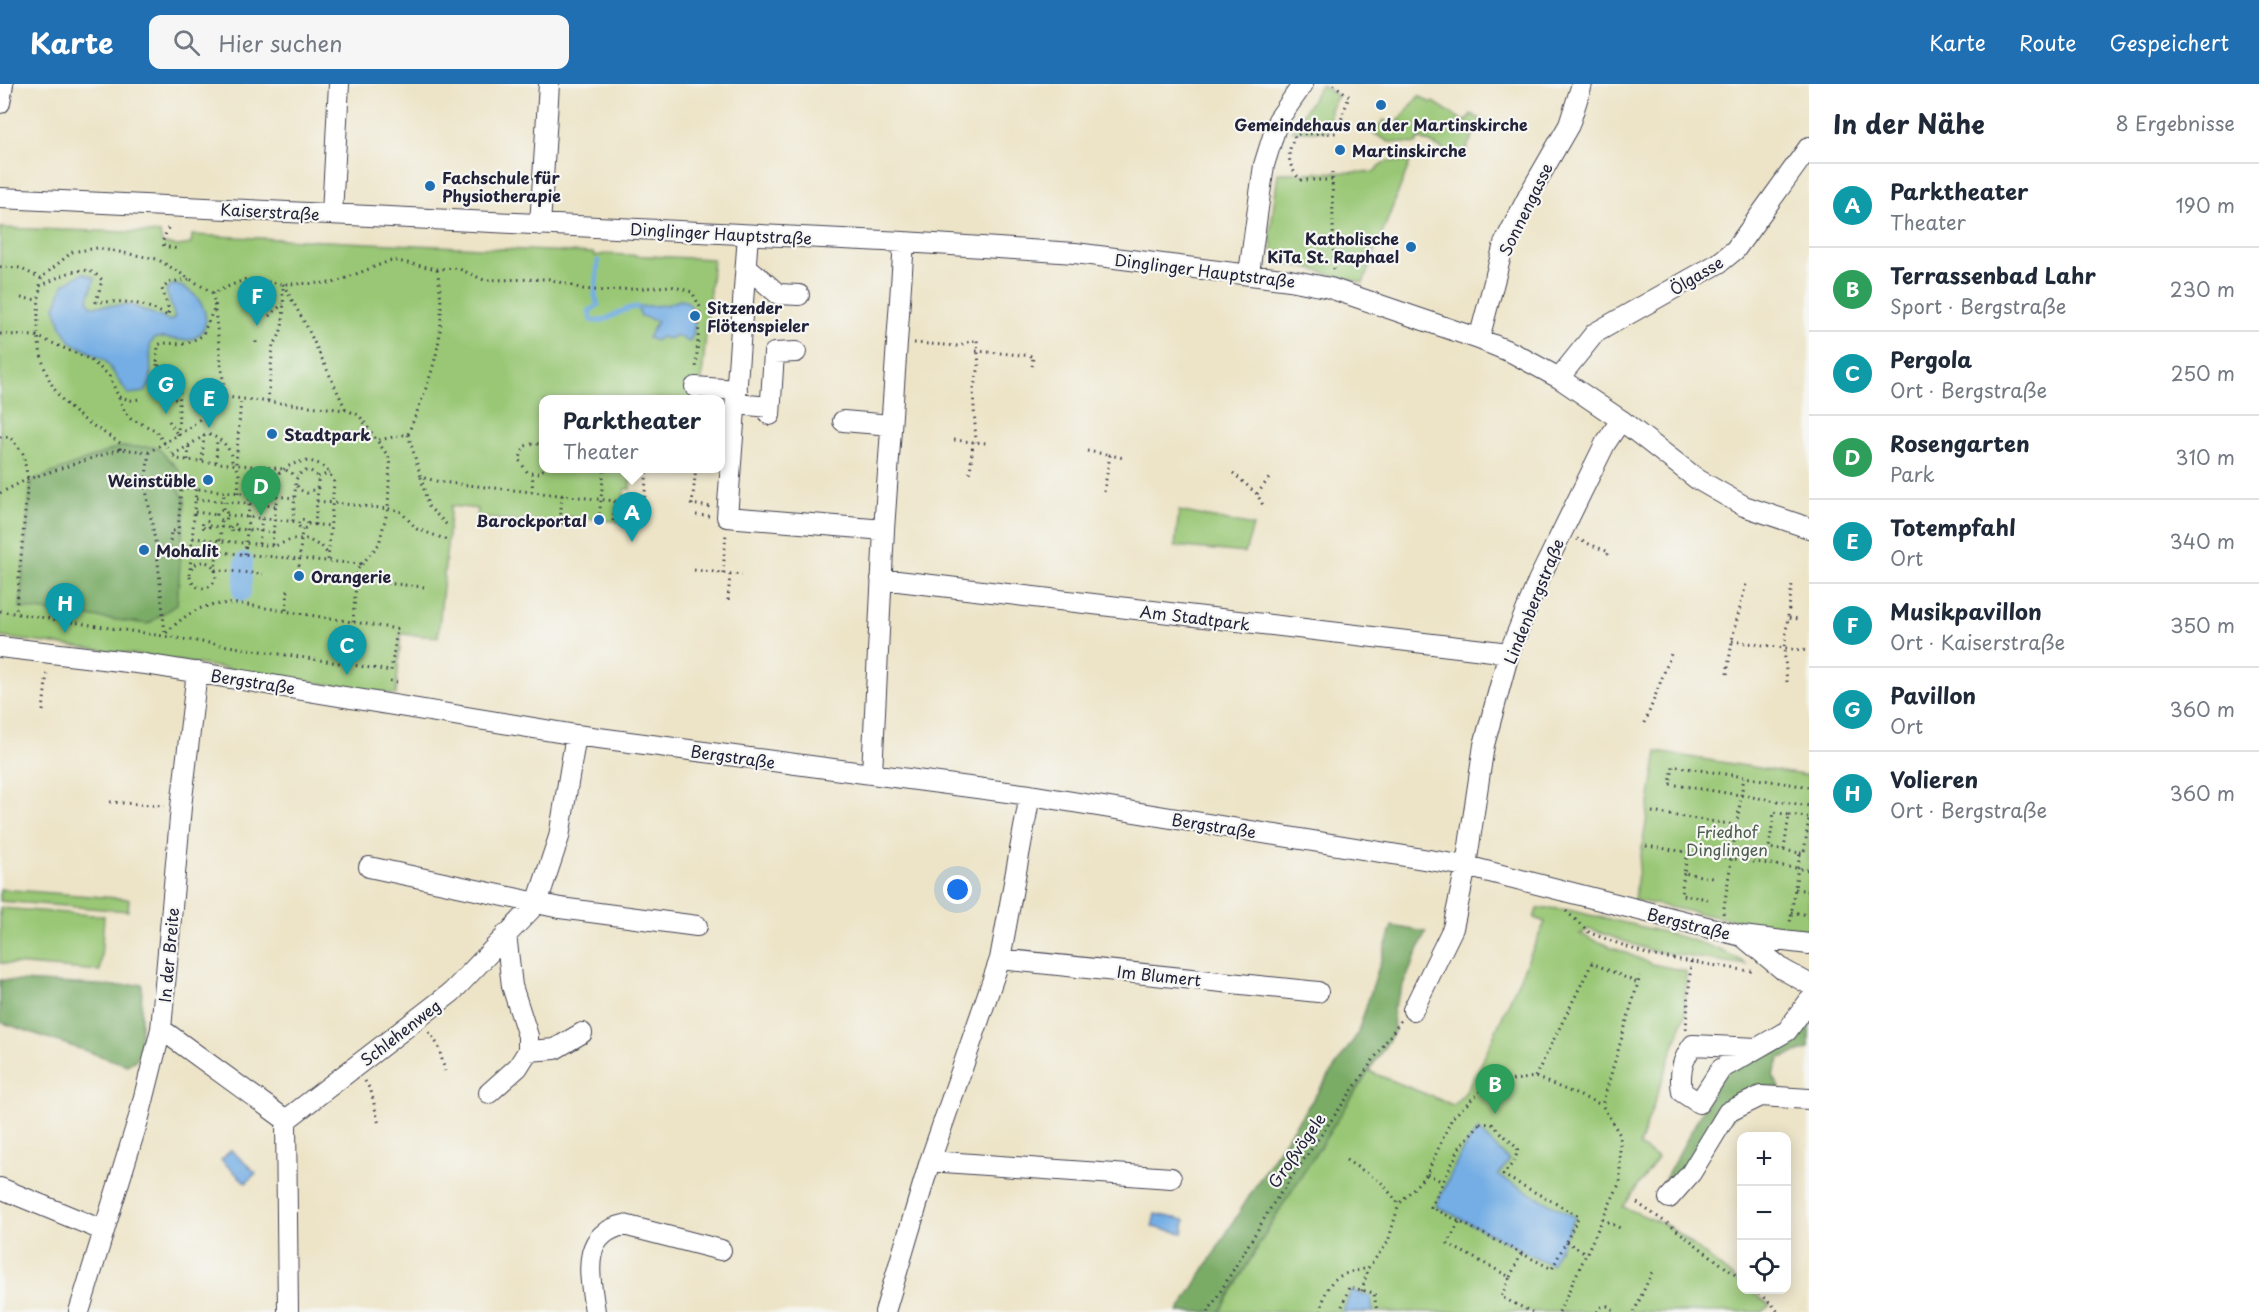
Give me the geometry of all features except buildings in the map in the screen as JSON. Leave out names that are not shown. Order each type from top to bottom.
[{"type":"street","points":[[0,103],[3,84]]},
{"type":"street","points":[[332,214],[339,84]]},
{"type":"street","points":[[540,225],[549,84]]},
{"type":"street","points":[[1249,273],[1264,165],[1278,120],[1303,84]]},
{"type":"street","name":"Sonnengasse","points":[[1479,339],[1504,244],[1530,191],[1569,125],[1582,84]]},
{"type":"street","name":"Ölgasse","points":[[1559,378],[1595,333],[1719,263],[1735,250],[1809,147]]},
{"type":"street","name":"Kaiserstraße","points":[[0,198],[540,225]]},
{"type":"street","name":"Dinglinger Hauptstraße","points":[[540,225],[904,242],[1075,253],[1249,273],[1330,288],[1479,339],[1513,353],[1559,378],[1621,420],[1697,479],[1744,506],[1809,528]]},
{"type":"street","points":[[748,235],[727,517],[884,530]]},
{"type":"street","points":[[873,773],[881,579],[904,242]]},
{"type":"street","points":[[746,266],[778,294],[799,295]]},
{"type":"street","points":[[695,387],[736,397],[770,411],[774,353],[796,352]]},
{"type":"street","name":"Lindenbergstraße","points":[[1466,866],[1484,745],[1509,653],[1538,581],[1605,444],[1621,420]]},
{"type":"street","points":[[843,421],[891,425]]},
{"type":"street","name":"Am Stadtpark","points":[[881,579],[1509,653]]},
{"type":"street","name":"Bergstraße","points":[[0,647],[197,672],[576,735],[1030,795],[1466,866],[1720,931],[1809,944]]},
{"type":"street","name":"In der Breite","points":[[79,1312],[102,1230],[139,1117],[161,1029],[181,807],[197,672]]},
{"type":"street","name":"Schlehenweg","points":[[286,1120],[452,992],[537,903],[559,837],[576,735]]},
{"type":"street","points":[[885,1312],[930,1161],[1000,959],[1030,795]]},
{"type":"street","points":[[1413,1010],[1453,928],[1466,866]]},
{"type":"street","points":[[369,867],[560,908],[697,926]]},
{"type":"street","points":[[489,1093],[518,1067],[528,1051],[528,1036],[512,986],[506,934]]},
{"type":"street","points":[[1742,936],[1782,969],[1809,984]]},
{"type":"street","name":"Im Blumert","points":[[1000,959],[1318,992]]},
{"type":"street","points":[[1757,1048],[1693,1045],[1683,1059],[1680,1078],[1682,1092],[1699,1103],[1721,1069],[1787,1031],[1809,1001]]},
{"type":"street","points":[[161,1029],[286,1120],[288,1312]]},
{"type":"street","points":[[528,1051],[555,1049],[582,1033]]},
{"type":"street","points":[[1669,1198],[1691,1173],[1728,1112],[1761,1096],[1809,1100]]},
{"type":"street","points":[[930,1161],[1171,1178]]},
{"type":"street","points":[[0,1188],[102,1230]]},
{"type":"street","points":[[595,1312],[589,1264],[596,1242],[609,1228],[624,1225],[721,1250]]},
{"type":"path","points":[[1332,180],[1300,180],[1290,168],[1289,155],[1290,144],[1296,134],[1336,133],[1349,96],[1333,84]]},
{"type":"path","points":[[1330,288],[1334,275],[1332,172]]},
{"type":"path","points":[[168,228],[162,243],[164,246],[178,249]]},
{"type":"path","points":[[120,449],[120,443],[64,402],[54,387],[37,345],[41,278],[72,252],[97,249],[157,259],[213,292],[216,304],[216,339],[225,397]]},
{"type":"path","points":[[213,292],[246,279],[283,284],[333,283],[392,260],[437,268],[457,268],[484,280],[549,279],[591,290],[671,286],[692,292],[700,307],[695,387]]},
{"type":"path","points":[[0,267],[19,268],[41,278]]},
{"type":"path","points":[[40,286],[81,268],[95,272],[102,280],[96,302],[128,300],[142,303],[168,316],[169,310],[162,289],[170,282],[192,278]]},
{"type":"path","points":[[437,268],[442,320],[441,344],[432,375],[408,434],[428,506],[449,527]]},
{"type":"path","points":[[268,401],[273,345],[279,338],[283,284]]},
{"type":"path","points":[[283,284],[307,327],[346,410]]},
{"type":"path","points":[[21,298],[39,300]]},
{"type":"path","points":[[157,385],[158,345],[163,343],[186,344],[202,336],[216,304]]},
{"type":"path","points":[[269,316],[283,304]]},
{"type":"path","points":[[0,334],[36,336],[89,359],[110,375],[130,419],[155,430],[176,459],[284,469],[297,476]]},
{"type":"path","points":[[897,342],[959,346],[977,339],[976,351],[979,367],[973,390],[974,442],[970,473]]},
{"type":"path","points":[[976,351],[1033,356],[1032,369]]},
{"type":"path","points":[[157,364],[180,384],[178,435]]},
{"type":"path","points":[[175,379],[160,393],[180,400]]},
{"type":"path","points":[[119,397],[131,400],[142,399]]},
{"type":"path","points":[[0,493],[28,479],[120,449],[149,453],[165,446],[191,427],[225,397],[346,410],[359,415],[379,440],[390,459],[388,508],[379,544],[357,570],[353,622]]},
{"type":"path","points":[[234,464],[241,399]]},
{"type":"path","points":[[169,421],[178,435]]},
{"type":"path","points":[[379,440],[408,434]]},
{"type":"path","points":[[172,455],[204,435],[217,438],[232,455],[239,476],[238,493]]},
{"type":"path","points":[[202,461],[204,435]]},
{"type":"path","points":[[0,437],[10,437],[23,454],[28,479],[16,613]]},
{"type":"path","points":[[216,462],[217,438]]},
{"type":"path","points":[[954,440],[987,443]]},
{"type":"path","points":[[188,460],[189,444]]},
{"type":"path","points":[[539,445],[530,444],[519,455],[524,470],[533,474],[539,471]]},
{"type":"path","points":[[1087,451],[1124,458]]},
{"type":"path","points":[[149,453],[145,484],[157,552],[165,634]]},
{"type":"path","points":[[1104,492],[1110,455]]},
{"type":"path","points":[[308,460],[308,470]]},
{"type":"path","points":[[272,545],[279,473],[294,462],[308,460],[321,464],[330,473],[334,482],[328,561]]},
{"type":"path","points":[[297,476],[308,470]]},
{"type":"path","points":[[308,470],[318,477],[315,525]]},
{"type":"path","points":[[318,477],[330,473]]},
{"type":"path","points":[[599,520],[604,473]]},
{"type":"path","points":[[421,477],[440,482],[644,504],[647,473]]},
{"type":"path","points":[[695,473],[691,504],[713,507]]},
{"type":"path","points":[[1233,473],[1257,494],[1264,507]]},
{"type":"path","points":[[532,492],[533,474]]},
{"type":"path","points":[[233,475],[239,476]]},
{"type":"path","points":[[293,522],[297,476]]},
{"type":"path","points":[[1257,494],[1270,477]]},
{"type":"path","points":[[145,484],[295,498]]},
{"type":"path","points":[[296,484],[300,490],[307,493],[314,491],[319,485]]},
{"type":"path","points":[[169,553],[171,531],[178,532],[181,488]]},
{"type":"path","points":[[196,489],[190,571],[192,583],[203,589],[214,582],[218,552]]},
{"type":"path","points":[[224,492],[223,509],[227,515]]},
{"type":"path","points":[[245,554],[250,494]]},
{"type":"path","points":[[562,495],[560,523],[568,524]]},
{"type":"path","points":[[196,499],[276,506]]},
{"type":"path","points":[[317,501],[399,510],[417,529],[448,540]]},
{"type":"path","points":[[613,521],[615,501]]},
{"type":"path","points":[[217,515],[223,509]]},
{"type":"path","points":[[195,512],[217,515],[222,520]]},
{"type":"path","points":[[696,514],[712,516]]},
{"type":"path","points":[[227,515],[293,522],[304,519],[308,524]]},
{"type":"path","points":[[220,540],[222,520],[227,515]]},
{"type":"path","points":[[259,544],[262,518]]},
{"type":"path","points":[[194,525],[207,522],[209,526],[231,528],[234,532],[237,529],[274,532]]},
{"type":"path","points":[[299,522],[302,528],[299,566]]},
{"type":"path","points":[[302,528],[308,524],[331,526]]},
{"type":"path","points":[[1562,532],[1608,552],[1607,556]]},
{"type":"path","points":[[193,538],[272,545],[302,538],[314,542],[329,555]]},
{"type":"path","points":[[723,573],[725,541]]},
{"type":"path","points":[[192,550],[362,564]]},
{"type":"path","points":[[157,552],[178,552],[191,555]]},
{"type":"path","points":[[190,571],[195,564],[204,562],[216,570],[263,574]]},
{"type":"path","points":[[694,570],[742,575]]},
{"type":"path","points":[[728,600],[730,574]]},
{"type":"path","points":[[357,580],[424,586]]},
{"type":"path","points":[[1727,674],[1732,641],[1746,584]]},
{"type":"path","points":[[1787,682],[1784,648],[1792,584]]},
{"type":"path","points":[[286,610],[288,591],[292,591]]},
{"type":"path","points":[[0,611],[165,634],[391,672],[397,629],[286,610],[219,603],[185,615],[165,634]]},
{"type":"path","points":[[1788,618],[1799,619]]},
{"type":"path","points":[[1732,641],[1809,651]]},
{"type":"path","points":[[1646,723],[1671,654]]},
{"type":"path","points":[[44,711],[48,670]]},
{"type":"path","points":[[390,681],[397,682]]},
{"type":"path","points":[[1809,787],[1673,766],[1670,784],[1809,806]]},
{"type":"path","points":[[1720,931],[1744,777]]},
{"type":"path","points":[[110,802],[181,807]]},
{"type":"path","points":[[1652,812],[1736,825]]},
{"type":"path","points":[[1790,923],[1798,868],[1802,853],[1809,817],[1774,812],[1769,848],[1784,850],[1802,853],[1809,854]]},
{"type":"path","points":[[1784,850],[1789,814]]},
{"type":"path","points":[[1646,846],[1809,870]]},
{"type":"path","points":[[1688,852],[1681,895],[1709,899]]},
{"type":"path","points":[[1684,873],[1712,878]]},
{"type":"path","points":[[1795,889],[1809,891]]},
{"type":"path","points":[[1791,912],[1809,915]]},
{"type":"path","points":[[1590,933],[1649,955],[1766,974],[1782,969]]},
{"type":"path","points":[[1647,961],[1649,955]]},
{"type":"path","points":[[1691,962],[1688,1021],[1684,1035],[1693,1045]]},
{"type":"path","points":[[1535,1077],[1592,963],[1638,983]]},
{"type":"path","points":[[1602,1105],[1640,976]]},
{"type":"path","name":"Großvögele","points":[[1208,1312],[1273,1204],[1397,1023],[1413,1010]]},
{"type":"path","points":[[419,1017],[438,1045],[445,1071]]},
{"type":"path","points":[[357,1065],[371,1091],[379,1125]]},
{"type":"path","points":[[1362,1291],[1368,1268],[1388,1242],[1399,1204],[1427,1174],[1452,1118],[1488,1084],[1535,1077],[1602,1105],[1620,1135],[1620,1182],[1559,1312]]},
{"type":"path","points":[[1480,1123],[1492,1124],[1518,1149],[1515,1160],[1503,1175],[1579,1216],[1552,1269],[1431,1208],[1443,1182],[1460,1147],[1480,1123]]},
{"type":"path","points":[[1346,1160],[1381,1182],[1399,1204]]},
{"type":"path","points":[[1427,1174],[1443,1182]]},
{"type":"path","points":[[1637,1203],[1737,1276]]},
{"type":"path","points":[[1602,1219],[1622,1229]]},
{"type":"path","points":[[1459,1222],[1448,1244],[1510,1276]]},
{"type":"path","points":[[1566,1242],[1587,1253]]},
{"type":"path","points":[[1521,1254],[1501,1297],[1532,1311]]},
{"type":"path","points":[[1321,1312],[1326,1290],[1339,1274],[1368,1268]]},
{"type":"path","points":[[1634,1312],[1652,1272]]},
{"type":"path","points":[[1340,1312],[1348,1287],[1374,1293],[1377,1312]]},
{"type":"path","points":[[1759,1294],[1778,1312]]},
{"type":"path","points":[[1597,1312],[1601,1307],[1608,1306],[1616,1312]]},
{"type":"green space","points":[[1321,85],[1338,96],[1330,109],[1329,131],[1292,131]]},
{"type":"green space","points":[[1419,96],[1434,102],[1465,122],[1471,114],[1481,119],[1462,158],[1419,138],[1416,144],[1389,142],[1373,133],[1384,120],[1402,133],[1404,131],[1395,125]]},
{"type":"green space","points":[[1387,161],[1410,162],[1363,283],[1280,261],[1273,254],[1270,234],[1278,173],[1373,172]]},
{"type":"green space","name":"Stadtpark","points":[[0,228],[160,233],[162,243],[178,246],[191,244],[192,235],[593,253],[595,256],[605,254],[713,259],[700,395],[539,395],[539,473],[631,473],[630,489],[625,489],[622,522],[569,517],[568,527],[485,518],[485,522],[477,521],[478,509],[451,506],[438,637],[401,634],[396,695],[146,656],[0,637]]},
{"type":"green space","points":[[119,447],[157,447],[179,470],[179,489],[185,500],[177,604],[148,624],[20,608],[31,481]]},
{"type":"green space","points":[[1179,511],[1253,526],[1245,553],[1175,546]]},
{"type":"green space","name":"Friedhof Dinglingen","points":[[1657,752],[1809,776],[1809,931],[1722,918],[1634,900]]},
{"type":"green space","points":[[0,889],[129,899],[128,911],[0,901]]},
{"type":"green space","points":[[0,908],[104,916],[100,971],[0,963]]},
{"type":"green space","points":[[1537,909],[1569,910],[1636,925],[1712,947],[1746,965],[1652,951],[1590,929],[1580,934],[1652,964],[1686,971],[1685,1015],[1639,1146],[1658,1158],[1623,1207],[1670,1227],[1737,1281],[1737,1294],[1755,1294],[1770,1305],[1762,1312],[1220,1312],[1275,1217],[1368,1071],[1453,1105],[1464,1094],[1480,1066],[1545,922],[1534,918]]},
{"type":"green space","points":[[1392,926],[1426,932],[1393,1009],[1394,1032],[1275,1217],[1220,1312],[1178,1312],[1272,1159],[1357,1035]]},
{"type":"green space","points":[[0,980],[116,986],[142,984],[140,1057],[127,1065],[0,1022]]},
{"type":"green space","points":[[1809,1011],[1809,1049],[1780,1058],[1773,1076],[1780,1088],[1760,1089],[1654,1199],[1723,1073]]},
{"type":"water","points":[[83,273],[95,278],[88,299],[91,306],[131,305],[170,321],[175,317],[166,291],[171,285],[181,286],[189,291],[202,306],[205,325],[201,333],[188,340],[155,338],[150,344],[151,383],[145,392],[128,394],[105,360],[71,342],[61,326],[55,307],[64,284]]},
{"type":"water","points":[[680,300],[688,302],[694,317],[692,338],[689,342],[676,335],[669,339],[661,337],[656,341],[648,338],[657,321],[641,316],[637,307],[666,305]]},
{"type":"water","points":[[1478,1130],[1509,1160],[1498,1176],[1575,1217],[1551,1265],[1436,1206],[1462,1151]]},
{"type":"water","points":[[231,1150],[256,1173],[246,1183],[221,1160]]},
{"type":"water","points":[[1155,1214],[1185,1220],[1183,1233],[1152,1227]]},
{"type":"water","points":[[1351,1291],[1371,1296],[1373,1312],[1343,1312]]},
{"type":"waterway","points":[[598,261],[595,296],[598,305],[589,311],[591,320],[602,321],[623,310],[637,307]]},
{"type":"waterway","points":[[242,592],[244,561]]},
{"type":"place","name":"Gemeindehaus an der Martinskirche","points":[[1381,105]]},
{"type":"place","name":"Martinskirche","points":[[1340,150]]},
{"type":"place","name":"Fachschule für Physiotherapie","points":[[430,186]]},
{"type":"place","name":"Katholische KiTa St. Raphael","points":[[1411,247]]},
{"type":"place","name":"Sitzender Flötenspieler","points":[[695,316]]},
{"type":"place","name":"Musikpavillon","points":[[257,326]]},
{"type":"place","name":"Pavillon","points":[[166,414]]},
{"type":"place","name":"Totempfahl","points":[[209,428]]},
{"type":"place","name":"Stadtpark","points":[[272,434]]},
{"type":"place","name":"Weinstüble","points":[[208,480]]},
{"type":"place","name":"Rosengarten","points":[[261,516]]},
{"type":"place","name":"Barockportal","points":[[599,520]]},
{"type":"place","name":"Parktheater","points":[[632,542]]},
{"type":"place","name":"Mohalit","points":[[144,550]]},
{"type":"place","name":"Orangerie","points":[[299,576]]},
{"type":"place","name":"Volieren","points":[[65,633]]},
{"type":"place","name":"Pergola","points":[[347,675]]},
{"type":"place","name":"Terrassenbad Lahr","points":[[1495,1114]]}]
